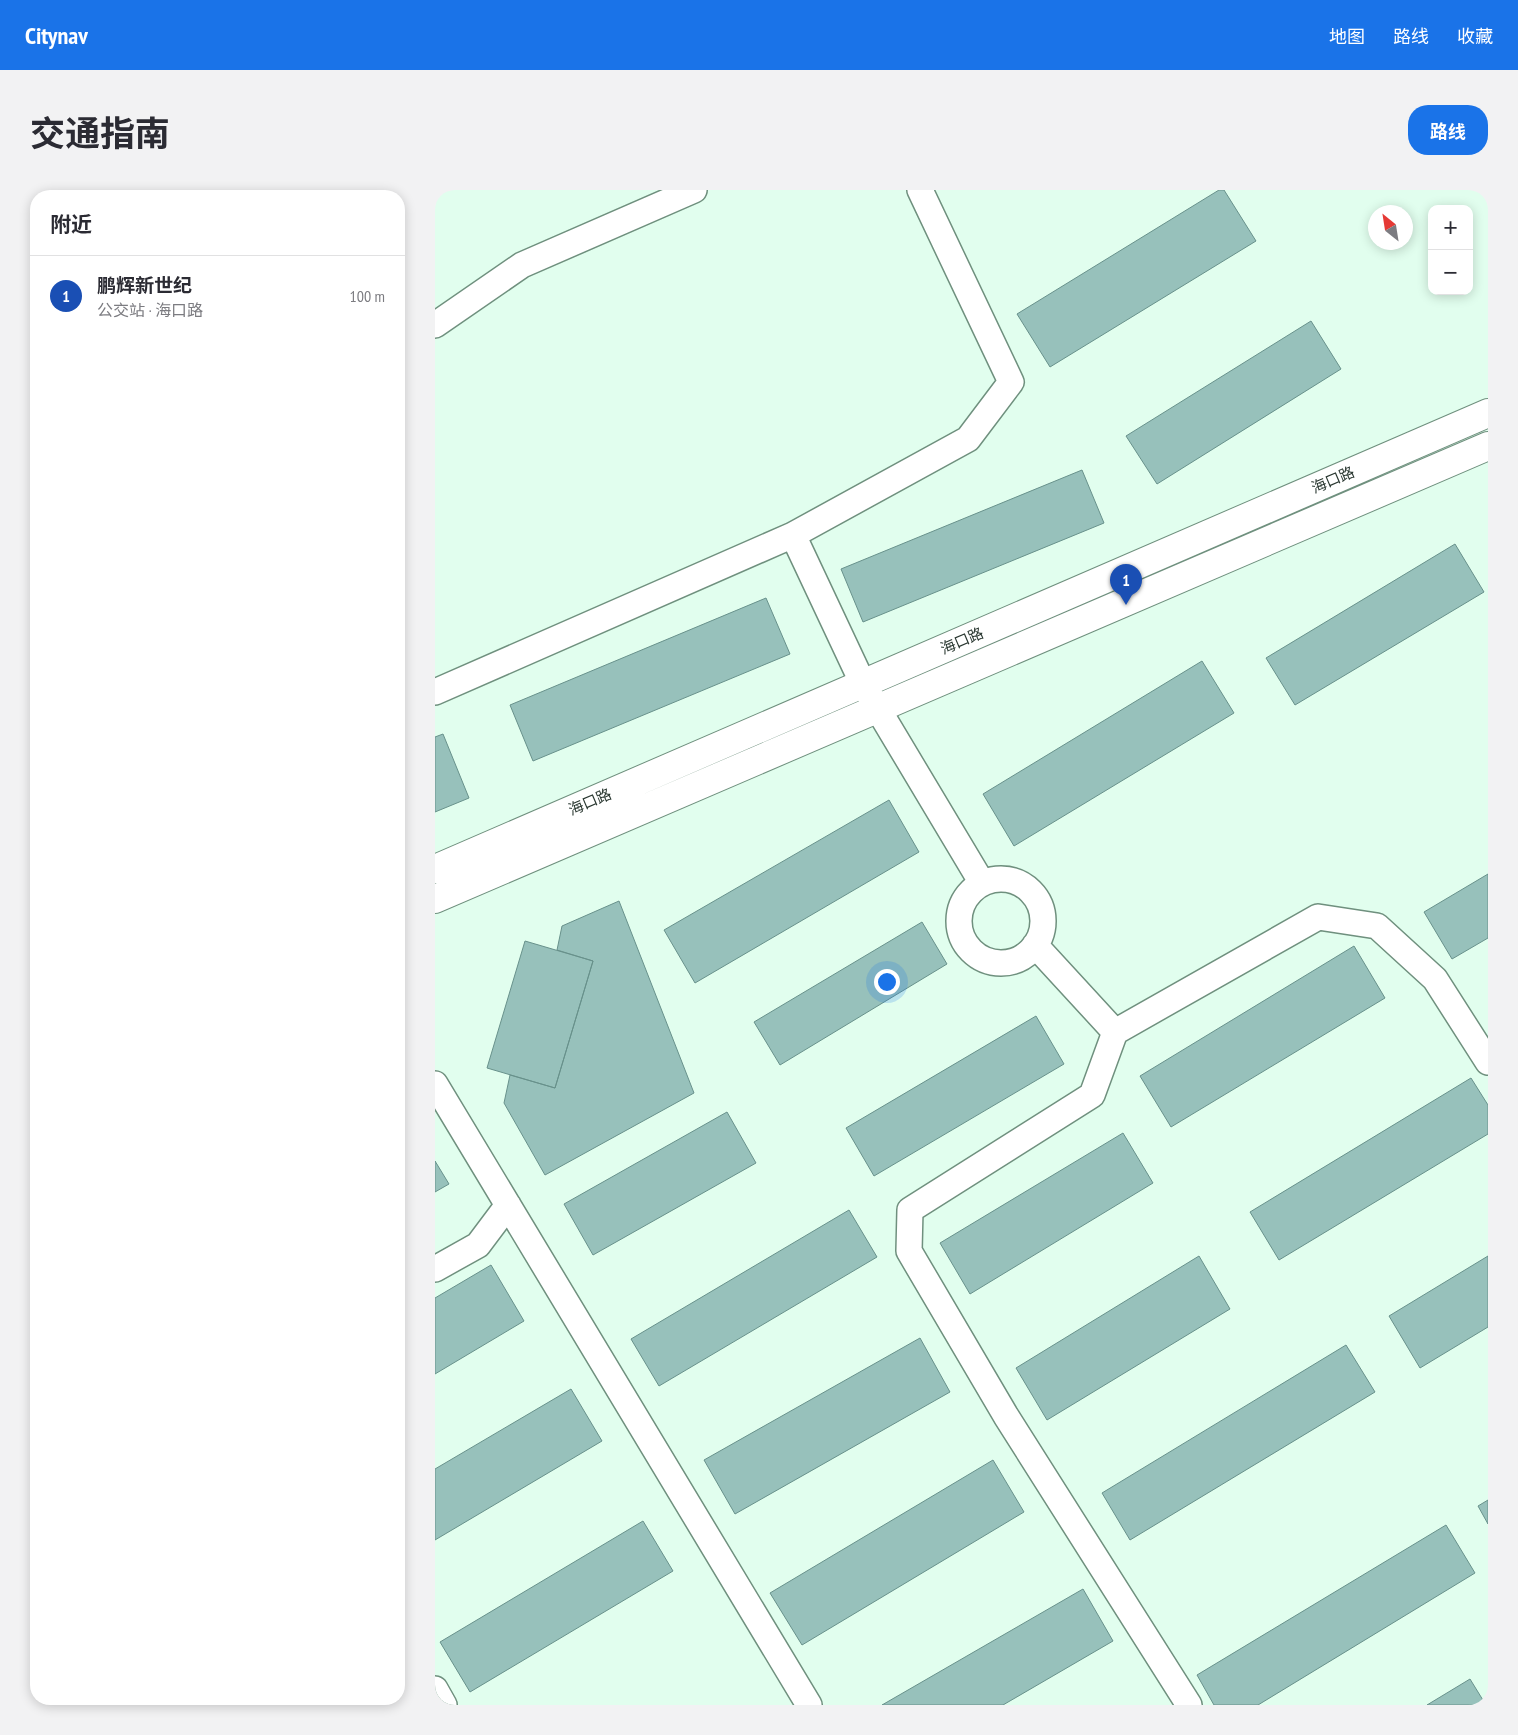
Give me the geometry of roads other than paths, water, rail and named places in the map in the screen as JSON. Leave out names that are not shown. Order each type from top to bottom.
[{"type":"main road","name":"海口路","points":[[435,869],[1488,413]]},
{"type":"main road","name":"海口路","points":[[435,899],[1488,446]]},
{"type":"street","points":[[435,325],[522,265],[694,190]]},
{"type":"street","points":[[435,692],[793,535],[968,439],[1011,382],[921,190]]},
{"type":"street","points":[[793,535],[863,684],[982,883]]},
{"type":"street","points":[[995,880],[1009,880],[1022,885],[1033,894],[1040,905],[1043,919],[1041,933],[1035,945],[1025,955],[1013,961],[999,963],[985,960],[973,953],[964,943],[959,930],[959,916],[963,903],[971,891],[982,883],[995,880]]},
{"type":"street","points":[[1189,1705],[1006,1416],[909,1250],[910,1210],[1092,1095],[1115,1032],[1319,917],[1377,926],[1435,979],[1488,1062]]},
{"type":"street","points":[[1035,945],[1115,1032]]},
{"type":"street","points":[[435,1084],[809,1705]]},
{"type":"street","points":[[435,1269],[478,1245],[508,1205]]},
{"type":"street","points":[[435,1689],[444,1705]]},
{"type":"place","name":"鹏辉新世纪","points":[[1126,605]]}]
